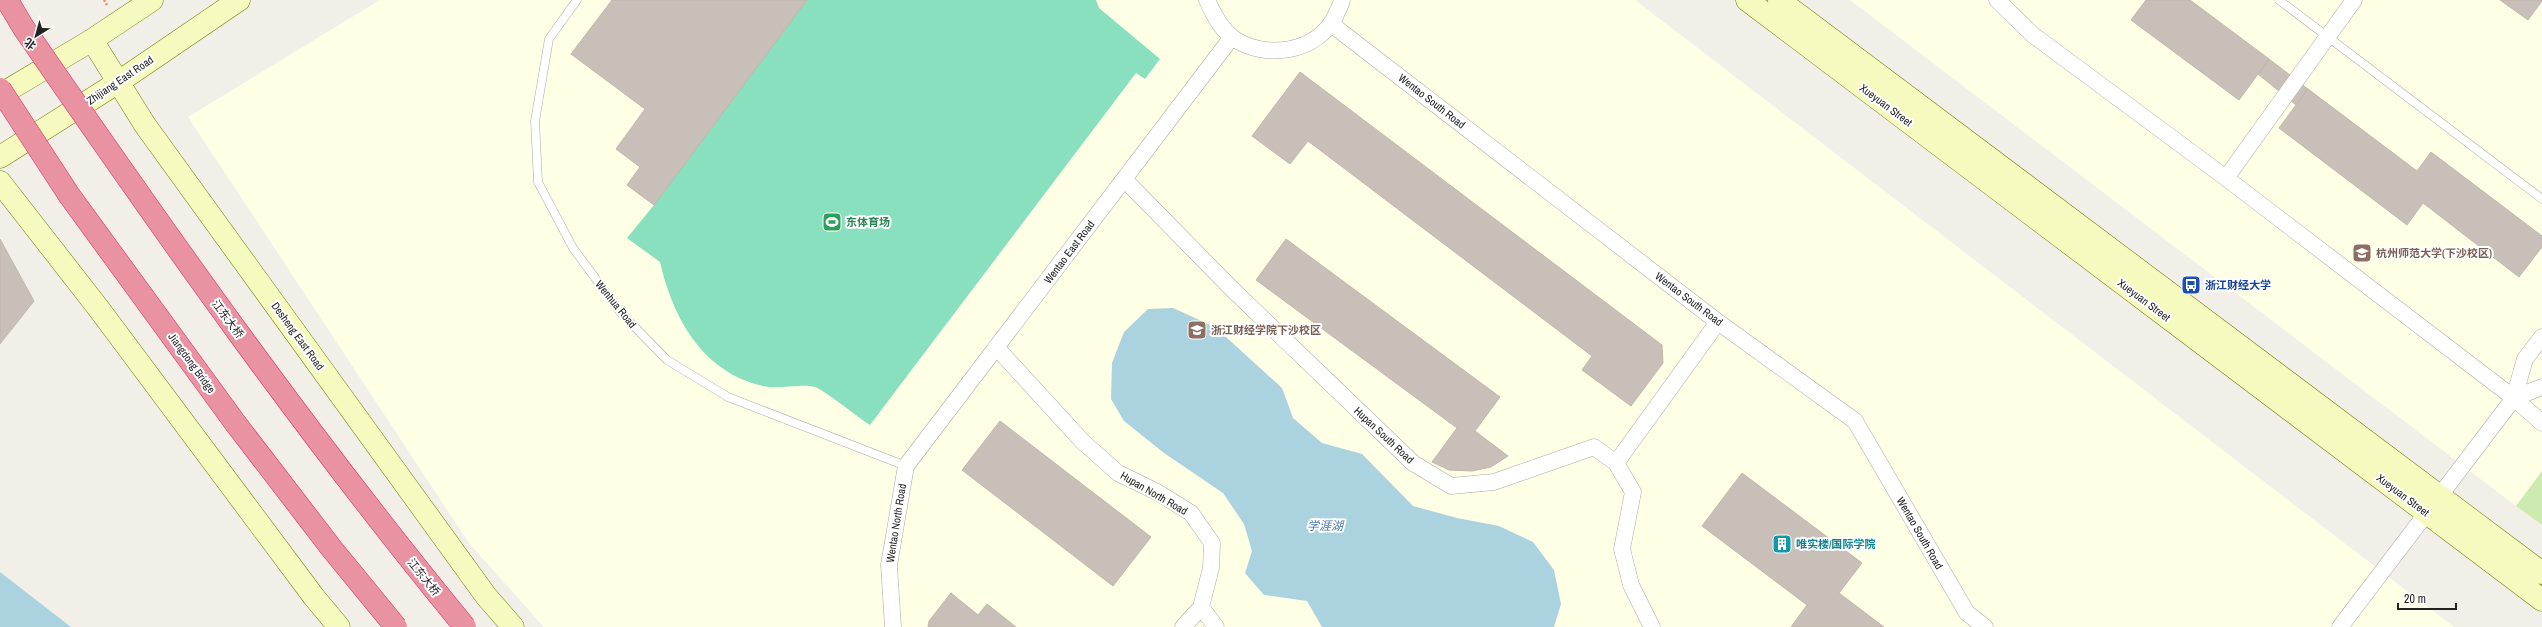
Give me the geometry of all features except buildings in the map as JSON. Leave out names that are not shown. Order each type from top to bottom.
[{"type":"highway","name":"江东大桥","points":[[7,0],[22,27],[200,282],[364,501],[465,627]]},
{"type":"highway","name":"Jiangdong Bridge","points":[[0,89],[69,195],[236,424],[332,549],[396,627]]},
{"type":"main road","points":[[0,95],[92,40],[152,0]]},
{"type":"main road","name":"Zhijiang East Road","points":[[0,157],[117,83],[239,0]]},
{"type":"main road","name":"Xueyuan Street","points":[[1747,0],[2542,600]]},
{"type":"main road","points":[[1779,0],[2440,494],[2542,572]]},
{"type":"main road","name":"Desheng East Road","points":[[92,40],[117,83],[145,125],[486,596],[513,627]]},
{"type":"main road","points":[[0,182],[99,309],[314,597],[339,627]]},
{"type":"street","points":[[1207,0],[1216,20],[1232,37],[1252,48],[1274,52],[1295,49],[1315,39],[1331,24],[1342,0]]},
{"type":"street","points":[[1997,0],[2033,35],[2226,178],[2514,398],[2542,423]]},
{"type":"street","points":[[2226,178],[2354,0]]},
{"type":"street","name":"Wentao South Road","points":[[1331,24],[1718,322],[1855,421],[1967,613],[1985,627]]},
{"type":"street","name":"Wentao East Road","points":[[906,466],[1232,37]]},
{"type":"street","name":"Hupan South Road","points":[[1124,180],[1232,288],[1413,463],[1451,486],[1494,482],[1594,447],[1616,463],[1633,492],[1622,549],[1631,585],[1652,627]]},
{"type":"street","points":[[1616,463],[1718,322]]},
{"type":"street","points":[[2340,627],[2514,398],[2525,359],[2542,337]]},
{"type":"street","name":"Hupan North Road","points":[[996,347],[1083,442],[1118,473],[1157,492],[1191,513],[1212,543],[1211,568],[1201,607]]},
{"type":"street","points":[[2514,398],[2542,387]]},
{"type":"street","name":"Wentao North Road","points":[[893,627],[889,565],[906,466]]},
{"type":"street","points":[[1183,627],[1201,607],[1216,627]]},
{"type":"lane","name":"Wenhua Road","points":[[577,0],[549,39],[535,121],[538,182],[573,248],[621,313],[667,360],[728,397],[906,466]]},
{"type":"lane","points":[[2279,0],[2542,199]]},
{"type":"shaded area","name":"浙江财经学院下沙校区","points":[[380,0],[1635,0],[2454,627],[544,627],[469,543],[188,117]]},
{"type":"shaded area","name":"杭州师范大学(下沙校区)","points":[[1850,0],[2542,0],[2542,525],[2516,506]]},
{"type":"green space","name":"东体育场","points":[[768,0],[1096,0],[1099,8],[1160,59],[1145,79],[1136,73],[870,425],[826,393],[815,387],[763,386],[742,379],[723,369],[707,355],[694,340],[682,322],[673,303],[660,262],[627,238],[654,205],[627,185]]},
{"type":"green space","points":[[2542,471],[2542,525],[2516,506]]},
{"type":"water","name":"学涯湖","points":[[1173,308],[1215,327],[1282,388],[1293,418],[1322,443],[1362,454],[1413,506],[1457,518],[1499,526],[1533,542],[1554,570],[1561,604],[1554,627],[1322,627],[1307,601],[1264,595],[1245,573],[1252,551],[1244,524],[1223,493],[1164,453],[1124,421],[1111,399],[1112,363],[1124,332],[1148,309]]},
{"type":"water","points":[[0,572],[71,627],[0,627]]},
{"type":"place","name":"东体育场","points":[[832,222]]},
{"type":"place","name":"杭州师范大学(下沙校区)","points":[[2362,253]]},
{"type":"place","name":"浙江财经大学","points":[[2191,285]]},
{"type":"place","name":"浙江财经学院下沙校区","points":[[1197,330]]},
{"type":"place","name":"唯实楼/国际学院","points":[[1782,544]]}]
